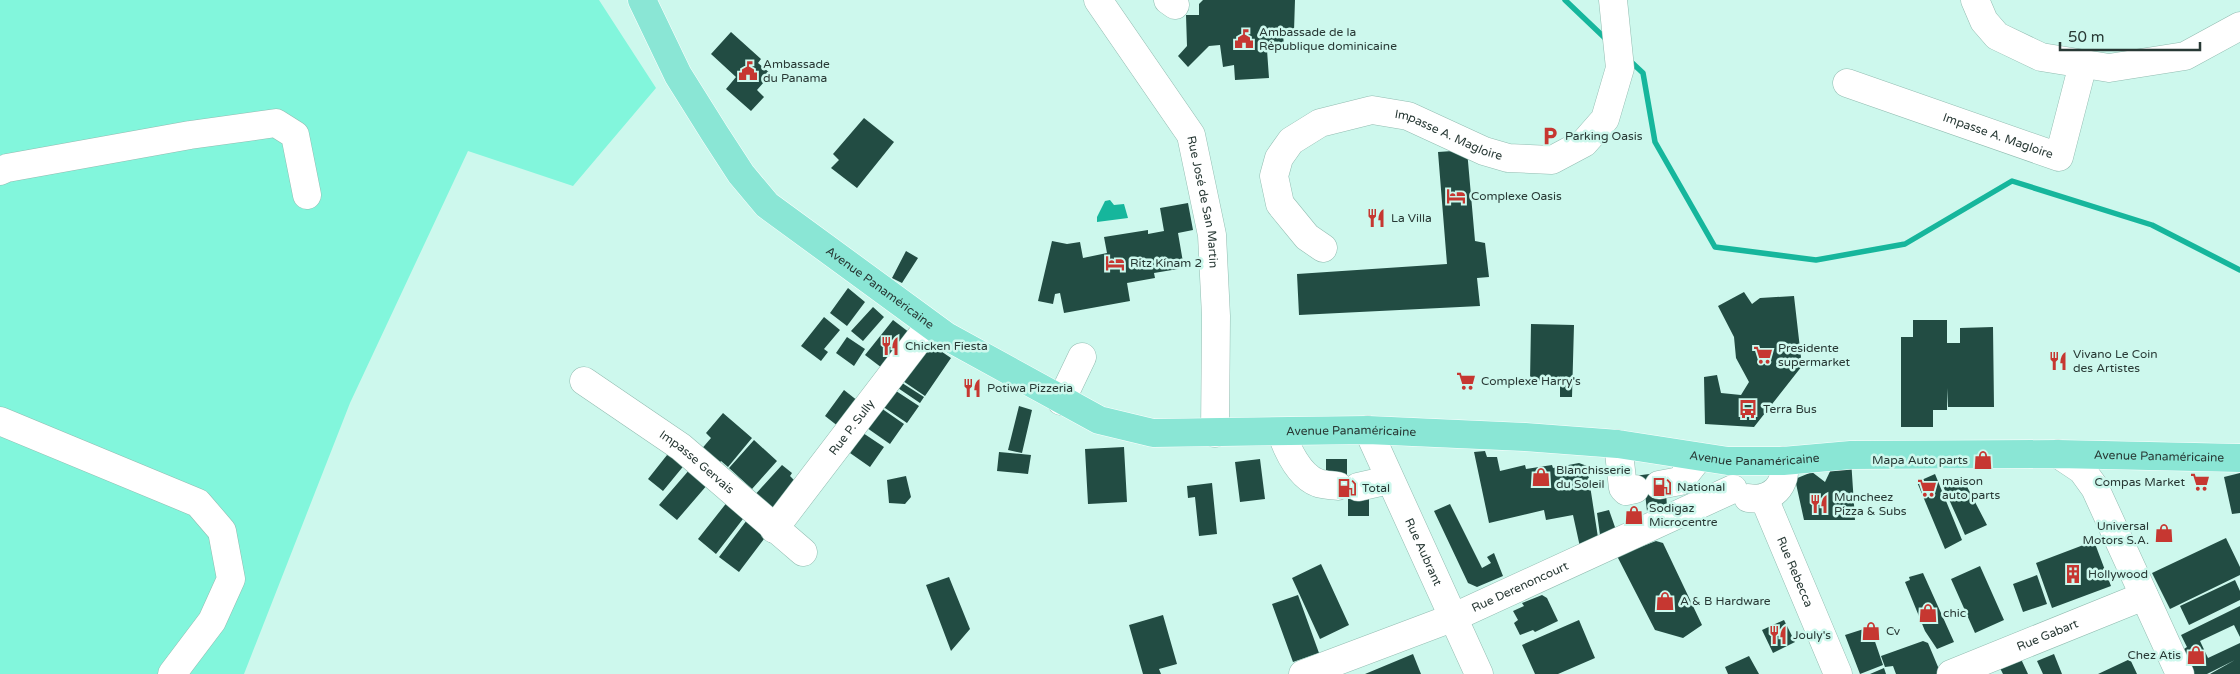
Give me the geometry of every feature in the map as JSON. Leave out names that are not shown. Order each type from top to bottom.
[{"type":"main road","name":"Avenue Panaméricaine","points":[[642,0],[678,75],[715,134],[757,194],[767,205],[930,326],[1061,401],[1099,420],[1134,430],[1153,433],[1368,430],[1618,444],[1728,461],[1783,461],[1851,455],[2058,454],[2240,458]]},
{"type":"street","name":"Rue José de San Martin","points":[[1098,0],[1191,135],[1212,236],[1216,343],[1215,433]]},
{"type":"street","name":"Impasse A. Magloire","points":[[1323,248],[1307,237],[1280,204],[1274,176],[1279,158],[1291,142],[1320,124],[1372,110],[1408,116],[1484,151],[1508,158],[1552,160],[1584,143],[1605,120],[1620,68],[1613,0]]},
{"type":"street","points":[[1975,0],[1984,21],[1997,36],[2041,57],[2109,68],[2186,56],[2240,26]]},
{"type":"street","name":"Impasse A. Magloire","points":[[1847,83],[2060,157],[2083,64]]},
{"type":"street","points":[[0,171],[190,135],[276,123],[295,135],[307,195]]},
{"type":"street","name":"Rue P. Sully","points":[[774,529],[930,326]]},
{"type":"street","points":[[1061,401],[1082,357]]},
{"type":"street","name":"Impasse Gervais","points":[[584,381],[681,447],[774,529],[804,552]]},
{"type":"street","points":[[0,420],[198,503],[222,531],[231,580],[212,621],[172,674]]},
{"type":"street","name":"Rue Aubrant","points":[[1368,430],[1389,480],[1479,674]]},
{"type":"street","points":[[1281,432],[1292,458],[1317,483],[1348,487],[1389,480]]},
{"type":"street","points":[[1618,444],[1623,488],[1626,491],[1680,481],[1699,457]]},
{"type":"street","points":[[2058,454],[2082,470],[2095,488],[2180,674]]},
{"type":"street","points":[[1728,461],[1728,480],[1733,489],[1747,498],[1764,498],[1780,486],[1784,474],[1783,461]]},
{"type":"street","name":"Rue Derenoncourt","points":[[1303,674],[1452,618],[1733,489]]},
{"type":"street","name":"Rue Rebecca","points":[[1764,498],[1838,674]]},
{"type":"street","name":"Rue Gabart","points":[[1951,674],[2144,596]]},
{"type":"shaded area","points":[[0,0],[599,0],[656,88],[573,186],[468,151],[350,403],[244,674],[0,674]]},
{"type":"shaded area","points":[[1110,200],[1114,205],[1124,204],[1128,218],[1097,222],[1097,217],[1105,201]]},
{"type":"building","points":[[1203,0],[1295,0],[1294,31],[1283,32],[1284,49],[1267,50],[1269,78],[1235,80],[1234,65],[1223,67],[1220,45],[1209,46],[1188,67],[1178,56],[1187,46],[1186,15],[1199,15],[1199,4]]},
{"type":"building","name":"Ambassade du Panama","points":[[731,32],[761,59],[758,63],[771,74],[757,90],[764,97],[751,111],[726,89],[736,77],[711,54]]},
{"type":"building","points":[[864,118],[894,142],[857,188],[831,168],[839,160],[833,154]]},
{"type":"building","name":"Complexe Oasis","points":[[1467,150],[1475,241],[1485,243],[1489,277],[1477,278],[1480,306],[1299,315],[1297,274],[1447,264],[1438,152]]},
{"type":"building","name":"Ritz Kinam 2","points":[[1188,203],[1193,230],[1178,233],[1184,268],[1154,273],[1155,278],[1127,283],[1130,301],[1064,313],[1060,293],[1055,294],[1053,304],[1038,301],[1052,241],[1067,244],[1080,242],[1083,258],[1107,253],[1104,237],[1148,230],[1148,234],[1164,231],[1160,208]]},
{"type":"building","points":[[906,251],[918,258],[902,283],[892,278]]},
{"type":"building","points":[[848,288],[865,302],[847,326],[830,313]]},
{"type":"building","points":[[1744,292],[1752,304],[1760,298],[1794,296],[1802,366],[1754,427],[1705,424],[1704,377],[1717,375],[1721,393],[1741,395],[1749,382],[1736,358],[1734,337],[1718,306]]},
{"type":"building","points":[[873,307],[884,317],[863,341],[851,331]]},
{"type":"building","points":[[824,317],[840,330],[824,349],[828,352],[821,361],[801,346]]},
{"type":"building","name":"Chicken Fiesta","points":[[893,320],[914,336],[886,371],[865,355]]},
{"type":"building","points":[[1913,320],[1947,320],[1947,343],[1960,343],[1960,328],[1993,327],[1994,407],[1948,407],[1947,388],[1947,410],[1933,410],[1933,427],[1901,427],[1901,337],[1913,337]]},
{"type":"building","points":[[1531,324],[1574,325],[1572,397],[1560,397],[1560,381],[1530,381]]},
{"type":"building","points":[[847,337],[865,349],[854,366],[836,353]]},
{"type":"building","points":[[926,341],[951,358],[925,396],[900,379]]},
{"type":"building","points":[[899,381],[924,397],[920,403],[895,386]]},
{"type":"building","points":[[893,389],[919,406],[907,423],[882,406]]},
{"type":"building","points":[[844,390],[863,405],[843,430],[825,416]]},
{"type":"building","points":[[1019,406],[1032,410],[1022,453],[1008,450]]},
{"type":"building","points":[[881,408],[904,424],[890,444],[867,428]]},
{"type":"building","points":[[723,413],[752,438],[728,467],[721,461],[716,467],[699,452],[711,438],[706,433]]},
{"type":"building","points":[[863,433],[884,447],[870,467],[850,453]]},
{"type":"building","points":[[754,440],[777,461],[752,489],[729,468]]},
{"type":"building","points":[[1124,447],[1127,502],[1088,504],[1085,449]]},
{"type":"building","points":[[671,450],[686,463],[663,491],[648,479]]},
{"type":"building","points":[[1485,451],[1487,457],[1497,457],[1500,471],[1525,465],[1526,469],[1552,465],[1553,468],[1579,463],[1587,466],[1599,544],[1580,547],[1573,515],[1546,520],[1544,510],[1489,523],[1474,452]]},
{"type":"building","points":[[999,452],[1031,455],[1028,474],[997,471]]},
{"type":"building","points":[[1260,459],[1265,499],[1240,502],[1235,462]]},
{"type":"building","points":[[1326,459],[1347,459],[1347,479],[1369,498],[1369,516],[1348,516],[1348,497],[1338,496],[1326,476]]},
{"type":"building","points":[[1851,459],[1855,520],[1804,520],[1795,479],[1812,472],[1825,482],[1834,463]]},
{"type":"building","points":[[782,465],[792,473],[790,476],[801,487],[776,517],[753,497]]},
{"type":"building","points":[[690,469],[708,484],[677,520],[659,505]]},
{"type":"building","points":[[1657,473],[1666,491],[1667,508],[1647,511],[1645,493],[1634,476]]},
{"type":"building","points":[[2240,473],[2240,513],[2232,514],[2224,477]]},
{"type":"building","points":[[1935,474],[1962,540],[1945,549],[1917,482]]},
{"type":"building","points":[[906,476],[911,497],[905,504],[889,503],[887,480]]},
{"type":"building","points":[[1962,477],[1987,525],[1965,535],[1943,486]]},
{"type":"building","points":[[1212,483],[1217,534],[1199,536],[1195,497],[1188,498],[1187,486]]},
{"type":"building","points":[[728,501],[746,515],[716,554],[698,539]]},
{"type":"building","points":[[1450,504],[1482,568],[1491,563],[1487,557],[1494,553],[1503,576],[1477,587],[1468,583],[1434,511]]},
{"type":"building","points":[[1609,510],[1616,530],[1600,535],[1597,513]]},
{"type":"building","points":[[750,516],[770,531],[739,572],[719,557]]},
{"type":"building","points":[[2226,538],[2240,567],[2240,575],[2170,609],[2152,573]]},
{"type":"building","name":"A & B Hardware","points":[[1656,541],[1663,543],[1702,625],[1683,638],[1655,630],[1617,556]]},
{"type":"building","name":"Hollywood","points":[[2094,541],[2111,586],[2052,608],[2036,563]]},
{"type":"building","points":[[1321,564],[1349,625],[1320,639],[1292,578]]},
{"type":"building","points":[[1980,566],[2004,620],[1975,633],[1951,579]]},
{"type":"building","points":[[1923,573],[1954,642],[1937,649],[1925,631],[1905,582],[1910,580],[1909,577]]},
{"type":"building","points":[[2037,575],[2047,604],[2023,612],[2013,584]]},
{"type":"building","points":[[949,577],[970,629],[951,651],[926,585]]},
{"type":"building","points":[[2235,580],[2240,591],[2240,600],[2189,625],[2180,606]]},
{"type":"building","points":[[1298,595],[1319,653],[1293,662],[1272,604]]},
{"type":"building","points":[[1542,595],[1547,598],[1558,621],[1535,632],[1533,630],[1520,635],[1514,623],[1518,620],[1513,611],[1524,606],[1522,603]]},
{"type":"building","points":[[2240,606],[2240,637],[2234,625],[2200,641],[2208,658],[2240,643],[2240,674],[2210,674],[2235,660],[2207,674],[2192,674],[2181,651],[2187,647],[2181,635]]},
{"type":"building","points":[[1163,615],[1177,664],[1159,669],[1161,674],[1143,674],[1129,625]]},
{"type":"building","points":[[1579,620],[1595,658],[1558,674],[1535,674],[1522,645]]},
{"type":"building","points":[[1784,620],[1795,642],[1773,653],[1762,630]]},
{"type":"building","points":[[1870,627],[1883,665],[1860,674],[1845,635]]},
{"type":"building","points":[[1923,641],[1928,643],[1941,674],[1896,674],[1893,666],[1885,667],[1881,656]]},
{"type":"building","points":[[1413,654],[1421,674],[1365,674]]},
{"type":"building","points":[[2054,654],[2062,674],[2043,674],[2037,661]]},
{"type":"building","points":[[1749,656],[1759,674],[1728,674],[1725,667]]},
{"type":"building","points":[[2021,659],[2028,674],[2003,674],[2000,668]]},
{"type":"building","points":[[2130,659],[2137,674],[2098,674]]},
{"type":"building","points":[[1884,668],[1886,674],[1870,674]]},
{"type":"waterway","points":[[1565,0],[1607,40]]},
{"type":"waterway","points":[[1628,59],[1643,73],[1655,142],[1715,247],[1816,260],[1905,244],[2012,181],[2152,225],[2240,270]]},
{"type":"place","name":"Ambassade de la République dominicaine","points":[[1244,39]]},
{"type":"place","name":"Ambassade du Panama","points":[[748,71]]},
{"type":"place","name":"Parking Oasis","points":[[1550,136]]},
{"type":"place","name":"Complexe Oasis","points":[[1456,196]]},
{"type":"place","name":"La Villa","points":[[1376,218]]},
{"type":"place","name":"Ritz Kinam 2","points":[[1115,263]]},
{"type":"place","name":"Chicken Fiesta","points":[[890,346]]},
{"type":"place","name":"Presidente supermarket","points":[[1763,355]]},
{"type":"place","name":"Vivano Le Coin des Artistes","points":[[2058,361]]},
{"type":"place","name":"Complexe Harry's","points":[[1466,381]]},
{"type":"place","name":"Potiwa Pizzeria","points":[[972,388]]},
{"type":"place","name":"Terra Bus","points":[[1748,409]]},
{"type":"place","name":"Mapa Auto parts","points":[[1983,460]]},
{"type":"place","name":"Blanchisserie du Soleil","points":[[1541,477]]},
{"type":"place","name":"Compas Market","points":[[2200,482]]},
{"type":"place","name":"National","points":[[1662,487]]},
{"type":"place","name":"Total","points":[[1347,488]]},
{"type":"place","name":"maison auto parts","points":[[1927,488]]},
{"type":"place","name":"Muncheez Pizza & Subs","points":[[1819,504]]},
{"type":"place","name":"Sodigaz Microcentre","points":[[1634,515]]},
{"type":"place","name":"Universal Motors S.A.","points":[[2164,533]]},
{"type":"place","name":"Hollywood","points":[[2073,574]]},
{"type":"place","name":"A & B Hardware","points":[[1665,601]]},
{"type":"place","name":"chic","points":[[1928,613]]},
{"type":"place","name":"Cv","points":[[1871,631]]},
{"type":"place","name":"Jouly's","points":[[1778,635]]},
{"type":"place","name":"Chez Atis","points":[[2196,655]]}]
